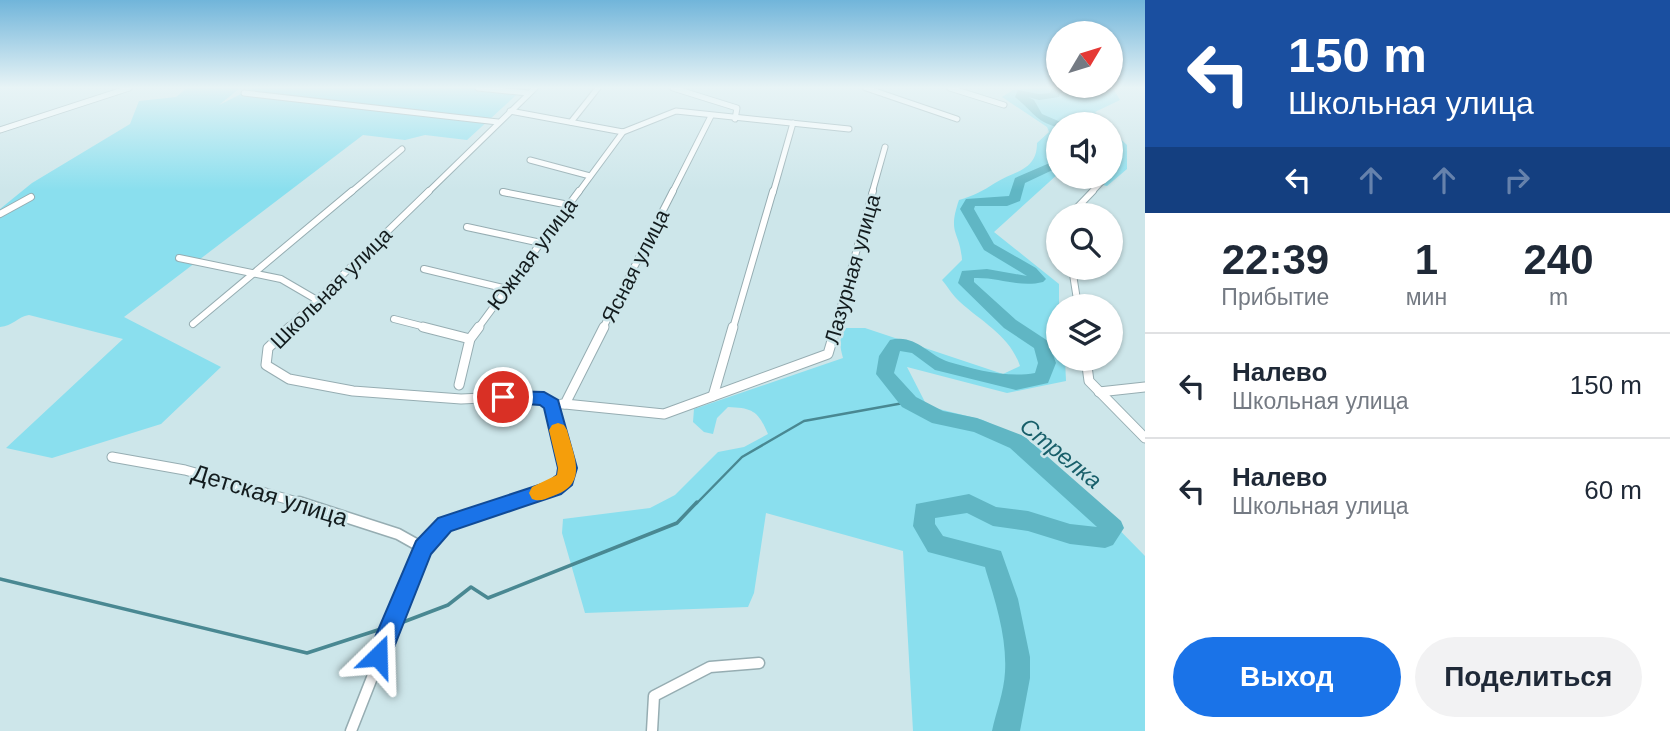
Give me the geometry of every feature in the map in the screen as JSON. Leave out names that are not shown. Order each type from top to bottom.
[{"type":"street","points":[[0,130],[27,122]]},
{"type":"street","name":"Школьная улица","points":[[498,122],[268,348],[266,365],[289,379],[353,391],[461,399],[524,396],[544,398],[552,404]]},
{"type":"street","points":[[572,122],[623,132],[647,122]]},
{"type":"street","name":"Ясная улица","points":[[565,404],[708,122]]},
{"type":"street","points":[[783,122],[849,129]]},
{"type":"street","points":[[351,731],[423,548],[445,524],[554,488],[566,480],[567,468],[552,404],[664,414],[714,396],[793,123]]},
{"type":"street","name":"Южная улица","points":[[459,385],[470,339],[623,132]]},
{"type":"street","name":"Лазурная улица","points":[[714,396],[828,354],[886,147]]},
{"type":"street","points":[[193,324],[402,149]]},
{"type":"street","points":[[530,160],[590,176]]},
{"type":"street","points":[[1081,203],[1095,189]]},
{"type":"street","points":[[503,192],[569,205]]},
{"type":"street","points":[[0,214],[31,197]]},
{"type":"street","points":[[467,227],[541,243]]},
{"type":"street","points":[[179,258],[281,279],[317,300]]},
{"type":"street","points":[[424,269],[507,289]]},
{"type":"street","points":[[394,320],[470,339]]},
{"type":"street","points":[[1088,371],[1089,381],[1145,438]]},
{"type":"street","points":[[1099,391],[1145,387]]},
{"type":"street","name":"Детская улица","points":[[112,457],[156,462],[208,475],[398,534],[423,548]]},
{"type":"street","points":[[652,731],[654,696],[710,667],[759,663]]},
{"type":"shaded area","points":[[487,122],[467,140],[425,135],[405,140],[363,135],[124,317],[221,367],[161,424],[52,458],[6,448],[123,339],[29,315],[0,327],[0,209],[32,183],[130,124]]},
{"type":"shaded area","points":[[1046,135],[1046,185],[994,232],[1046,274],[1046,280],[1054,280],[1059,284],[1059,294],[1046,294],[1046,371],[1066,371],[1066,381],[1007,393],[907,367],[927,406],[983,420],[1038,447],[1145,556],[1145,731],[913,731],[903,551],[766,513],[754,593],[748,607],[585,613],[562,533],[563,519],[650,508],[675,495],[718,452],[744,447],[768,434],[754,412],[728,407],[717,418],[713,434],[704,432],[693,422],[694,409],[843,358],[840,343],[846,328],[865,328],[1003,374],[1020,366],[1002,338],[957,300],[942,280],[962,260],[954,226],[959,200],[978,193],[1029,165],[1036,152],[1037,143]]},
{"type":"shaded area","points":[[1123,141],[1127,145],[1127,169],[1123,172]]},
{"type":"waterway","name":"Стрелка","points":[[1006,731],[1018,671],[1016,643],[993,558],[936,545],[924,526],[924,511],[969,503],[993,516],[1028,521],[1070,534],[1105,538],[1113,528],[1017,442],[977,425],[939,418],[909,402],[885,374],[888,356],[896,344],[917,348],[941,366],[1016,383],[1042,378],[1047,363],[1042,345],[1010,324],[966,283],[967,274],[977,273],[1021,281],[1038,279],[1031,271],[989,247],[967,209],[971,202],[1007,202],[1015,198],[1019,181],[1046,168]]},
{"type":"waterway","points":[[696,504],[742,457],[804,421],[909,402]]},
{"type":"waterway","points":[[398,624],[448,605],[471,587],[488,598],[677,523],[697,502]]},
{"type":"waterway","points":[[0,579],[307,653],[384,628]]},
{"type":"slow traffic","points":[[538,493],[554,488],[566,480],[567,468],[558,430]]},
{"type":"route","points":[[378,656],[423,548],[445,524],[554,488],[566,480],[567,468],[552,404],[544,398],[503,397]]}]
